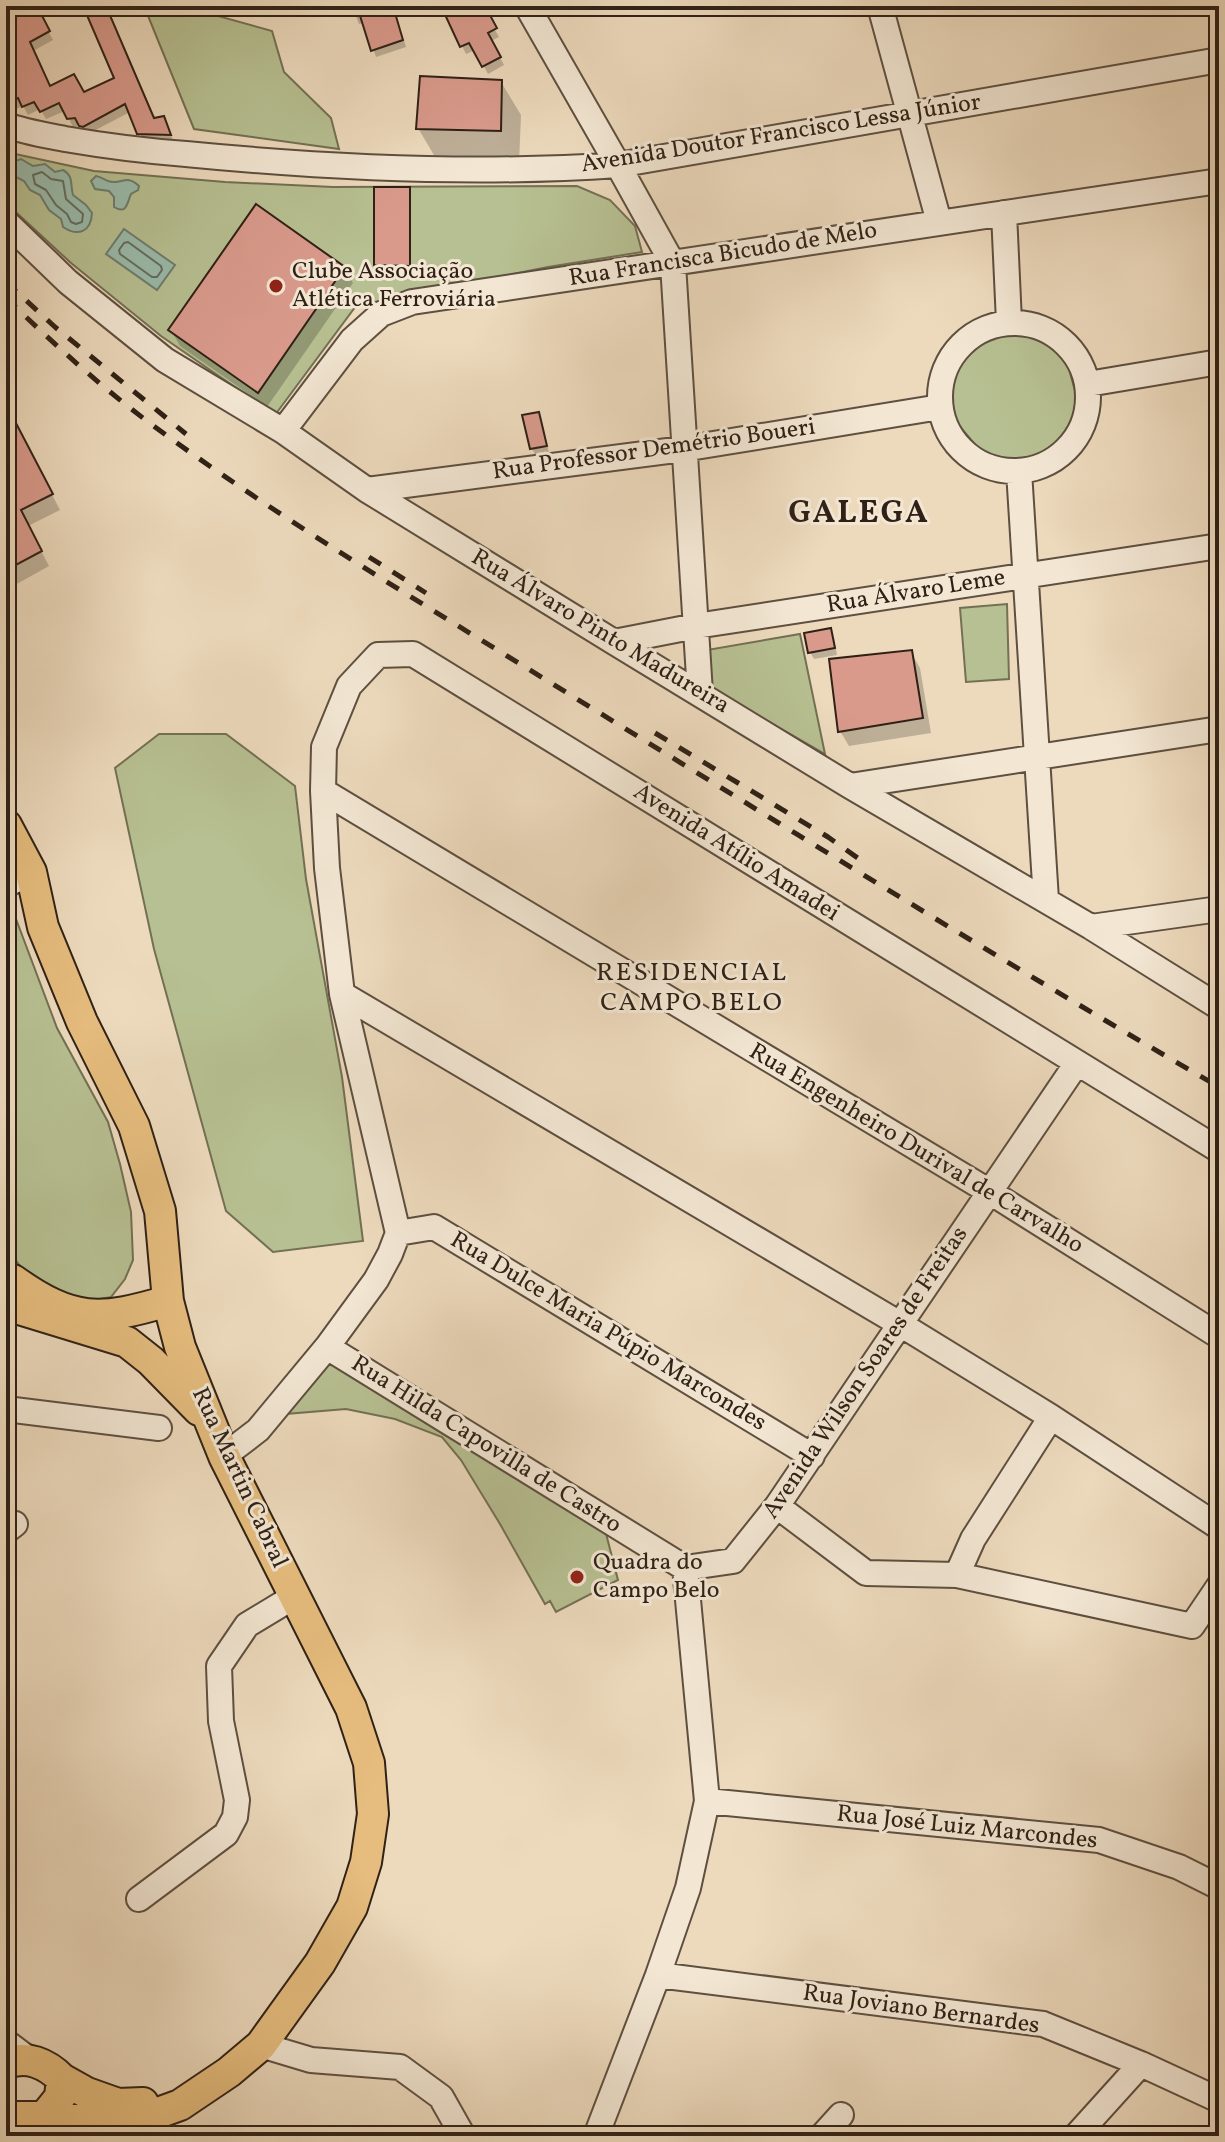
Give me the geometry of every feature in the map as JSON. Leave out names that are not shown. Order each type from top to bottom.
[{"type":"main road","name":"Rua Martin Cabral","points":[[6,825],[19,878],[82,1022],[134,1126],[160,1211],[168,1301],[180,1347],[224,1456],[351,1708],[369,1763],[373,1814],[366,1862],[352,1907],[320,1963],[261,2045],[229,2072],[180,2105],[147,2117],[98,2121],[20,2112]]},
{"type":"main road","points":[[8,1289],[70,1312],[102,1316],[168,1301]]},
{"type":"main road","points":[[8,1289],[127,1342],[151,1361],[209,1421]]},
{"type":"main road","points":[[127,1342],[127,1323],[134,1311]]},
{"type":"main road","points":[[151,1361],[180,1347]]},
{"type":"main road","name":"Rua Martin Cabral","points":[[14,2055],[54,2071],[87,2093],[118,2104],[149,2103],[203,2090]]},
{"type":"main road","points":[[20,2112],[60,2097],[62,2079]]},
{"type":"street","points":[[527,6],[673,264],[700,693]]},
{"type":"street","points":[[880,6],[939,222]]},
{"type":"street","name":"Avenida Doutor Francisco Lessa Júnior","points":[[6,125],[114,148],[328,166],[480,170],[618,165],[1219,60]]},
{"type":"street","name":"Rua Francisca Bicudo de Melo","points":[[283,431],[352,340],[381,314],[412,302],[1219,181]]},
{"type":"street","points":[[1004,213],[1009,322]]},
{"type":"street","name":"Rua Álvaro Pinto Madureira","points":[[6,222],[68,282],[165,360],[283,431],[367,490],[614,642],[1219,1007]]},
{"type":"street","points":[[1009,322],[1036,325],[1060,338],[1078,359],[1088,384],[1087,415],[1073,443],[1049,463],[1019,471],[992,468],[967,455],[949,433],[940,407],[942,377],[956,350],[979,330],[1009,322]]},
{"type":"street","points":[[1088,384],[1219,362]]},
{"type":"street","name":"Rua Professor Demétrio Boueri","points":[[367,490],[683,449],[940,407]]},
{"type":"street","points":[[1019,471],[1046,900]]},
{"type":"street","name":"Rua Álvaro Leme","points":[[614,642],[696,626],[1219,546]]},
{"type":"street","name":"Avenida Atílio Amadei","points":[[398,1233],[342,994],[327,868],[323,791],[324,747],[349,686],[378,655],[413,654],[1219,1150]]},
{"type":"street","points":[[850,786],[1219,729]]},
{"type":"street","name":"Rua Engenheiro Durival de Carvalho","points":[[323,791],[990,1192],[1219,1336]]},
{"type":"street","points":[[1091,927],[1219,909]]},
{"type":"street","points":[[342,994],[900,1324],[1051,1417],[1219,1527]]},
{"type":"street","name":"Avenida Wilson Soares de Freitas","points":[[685,1568],[733,1561],[777,1506],[1077,1063]]},
{"type":"street","name":"Rua Dulce Maria Púpio Marcondes","points":[[398,1233],[434,1227],[812,1456]]},
{"type":"street","points":[[224,1456],[258,1430],[327,1347],[376,1280],[398,1233]]},
{"type":"street","name":"Rua Hilda Capovilla de Castro","points":[[327,1347],[685,1568]]},
{"type":"street","points":[[6,1409],[159,1428]]},
{"type":"street","points":[[957,1575],[973,1539],[1051,1417]]},
{"type":"street","points":[[777,1506],[866,1573],[957,1575],[1192,1626],[1219,1586]]},
{"type":"street","points":[[596,2136],[688,1888],[707,1801],[685,1568]]},
{"type":"street","points":[[139,1899],[226,1834],[235,1817],[237,1800],[221,1721],[219,1666],[247,1625],[295,1596]]},
{"type":"street","name":"Rua José Luiz Marcondes","points":[[707,1801],[1099,1840],[1179,1867],[1219,1887]]},
{"type":"street","name":"Rua Joviano Bernardes","points":[[658,1975],[1043,2024],[1219,2100]]},
{"type":"street","points":[[261,2045],[311,2060],[400,2067],[441,2097],[463,2136]]},
{"type":"street","points":[[1076,2136],[1141,2064]]},
{"type":"street","points":[[822,2136],[841,2115]]},
{"type":"shaded area","points":[[144,6],[182,6],[272,31],[284,72],[331,118],[339,149],[194,129]]},
{"type":"shaded area","name":"Clube Associação Atlética Ferroviária","points":[[6,152],[94,171],[225,182],[333,187],[577,186],[610,200],[635,226],[642,252],[548,267],[356,306],[275,415],[161,336],[71,263],[6,203]]},
{"type":"shaded area","points":[[1029,330],[1064,351],[1082,416],[1056,450],[1025,463],[983,454],[956,422],[948,382],[982,334]]},
{"type":"shaded area","points":[[1007,604],[1009,679],[966,682],[960,608]]},
{"type":"shaded area","points":[[800,634],[825,754],[710,688],[707,650]]},
{"type":"shaded area","points":[[159,734],[226,734],[295,786],[306,879],[342,1077],[363,1241],[273,1252],[226,1211],[154,949],[115,768]]},
{"type":"shaded area","points":[[10,903],[57,1028],[108,1122],[120,1164],[131,1212],[133,1260],[125,1279],[111,1297],[89,1301],[58,1293],[22,1269],[6,1246],[6,905]]},
{"type":"shaded area","points":[[328,1356],[604,1526],[618,1580],[556,1612],[550,1601],[545,1604],[461,1460],[442,1437],[395,1419],[346,1409],[285,1414]]},
{"type":"water","points":[[21,159],[33,166],[45,164],[55,172],[66,172],[73,195],[92,213],[89,225],[83,231],[74,232],[63,227],[61,219],[49,210],[40,195],[12,175],[12,162]]},
{"type":"water","points":[[96,176],[113,182],[130,180],[139,186],[138,190],[131,194],[124,209],[118,209],[114,207],[114,197],[109,191],[95,189],[91,181]]},
{"type":"water","points":[[124,229],[175,265],[157,290],[106,254]]},
{"type":"building","points":[[6,6],[37,6],[50,31],[30,42],[50,86],[74,74],[84,92],[114,78],[83,6],[106,6],[154,118],[164,116],[171,135],[137,134],[125,104],[83,127],[75,118],[67,119],[59,103],[40,112],[34,102],[22,107],[18,98],[6,104]]},
{"type":"building","points":[[357,6],[393,6],[403,40],[371,51]]},
{"type":"building","points":[[441,6],[485,6],[497,28],[488,33],[501,57],[482,67],[469,43],[460,47]]},
{"type":"building","points":[[420,76],[502,80],[501,131],[416,129]]},
{"type":"building","points":[[374,187],[410,187],[410,266],[374,265]]},
{"type":"building","points":[[256,204],[345,267],[258,393],[168,330]]},
{"type":"building","points":[[6,404],[53,494],[21,510],[42,551],[14,566],[10,559],[6,561]]},
{"type":"building","points":[[539,412],[547,446],[530,449],[522,415]]},
{"type":"building","points":[[831,628],[835,648],[808,653],[804,633]]},
{"type":"building","points":[[912,650],[923,718],[838,732],[829,659]]},
{"type":"railway","points":[[6,282],[55,327],[186,434]]},
{"type":"railway","points":[[6,298],[78,365],[135,412],[310,533],[897,895],[1219,1087]]},
{"type":"railway","points":[[369,557],[426,593]]},
{"type":"railway","points":[[655,733],[828,837],[862,861]]},
{"type":"place","name":"Clube Associação Atlética Ferroviária","points":[[276,286]]},
{"type":"place","name":"Quadra do Campo Belo","points":[[577,1577]]},
{"type":"district","name":"GALEGA","points":[[859,514]]},
{"type":"district","name":"RESIDENCIAL CAMPO BELO","points":[[692,988]]}]
